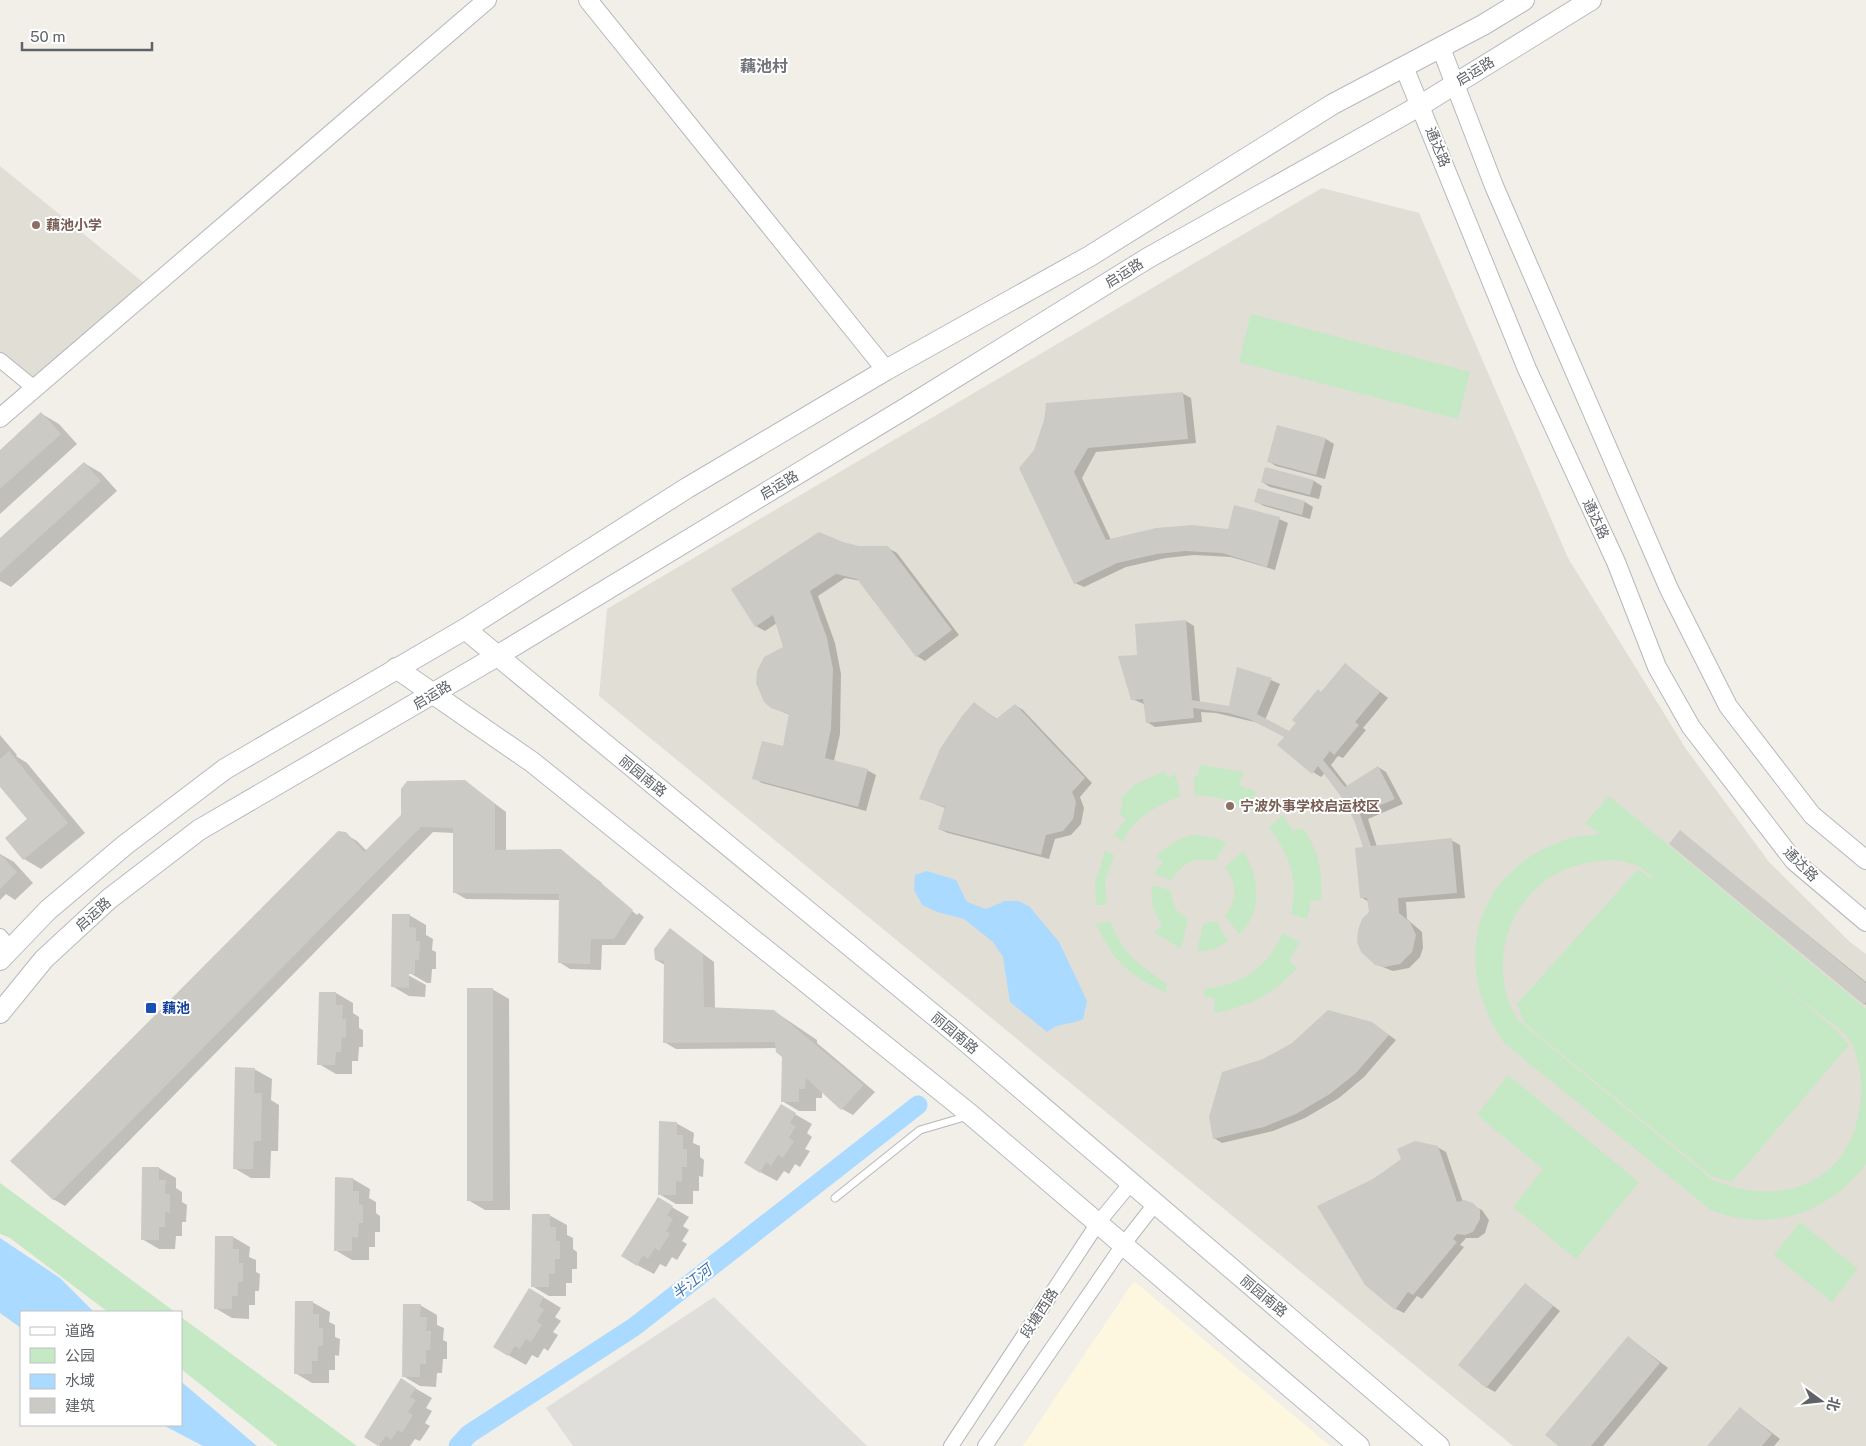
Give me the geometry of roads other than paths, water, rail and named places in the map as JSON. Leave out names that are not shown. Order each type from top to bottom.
[{"type":"main road","points":[[4,948],[125,844],[226,769],[465,629],[687,488],[886,370],[1090,256],[1334,104],[1441,48],[1524,0]]},
{"type":"main road","name":"启运路","points":[[0,1012],[44,960],[108,899],[199,830],[434,694],[906,408],[1148,258],[1421,105],[1591,0]]},
{"type":"main road","name":"丽园南路","points":[[465,629],[963,1040],[1439,1446]]},
{"type":"main road","points":[[396,668],[532,762],[971,1115],[1359,1446]]},
{"type":"street","points":[[0,418],[33,387],[487,0]]},
{"type":"street","points":[[588,0],[886,370]]},
{"type":"street","points":[[1441,48],[1494,186],[1669,589],[1728,706],[1812,815],[1866,860]]},
{"type":"street","name":"通达路","points":[[1404,67],[1527,369],[1616,562],[1657,667],[1691,727],[1794,861],[1866,922]]},
{"type":"street","points":[[0,360],[33,387]]},
{"type":"street","name":"段塘西路","points":[[950,1446],[1098,1223],[1131,1183]]},
{"type":"street","points":[[985,1446],[1122,1244],[1155,1204]]},
{"type":"lane","points":[[835,1198],[920,1130],[971,1115]]},
{"type":"water","points":[[927,871],[956,880],[967,902],[986,909],[1005,901],[1018,901],[1029,906],[1059,942],[1087,1001],[1083,1019],[1057,1026],[1047,1032],[1010,1002],[1003,957],[993,942],[964,919],[937,912],[922,905],[914,890],[915,875]]},
{"type":"water","points":[[0,1238],[60,1278],[93,1311],[20,1311],[20,1327],[0,1313]]},
{"type":"water","points":[[182,1383],[257,1446],[203,1446],[165,1426],[182,1426]]},
{"type":"waterway","name":"半江河","points":[[458,1446],[469,1434],[634,1327],[918,1105]]},
{"type":"place","name":"藕池小学","points":[[36,225]]},
{"type":"place","name":"宁波外事学校启运校区","points":[[1230,806]]},
{"type":"place","name":"藕池","points":[[151,1008]]},
{"type":"district","name":"藕池村","points":[[764,66]]}]
